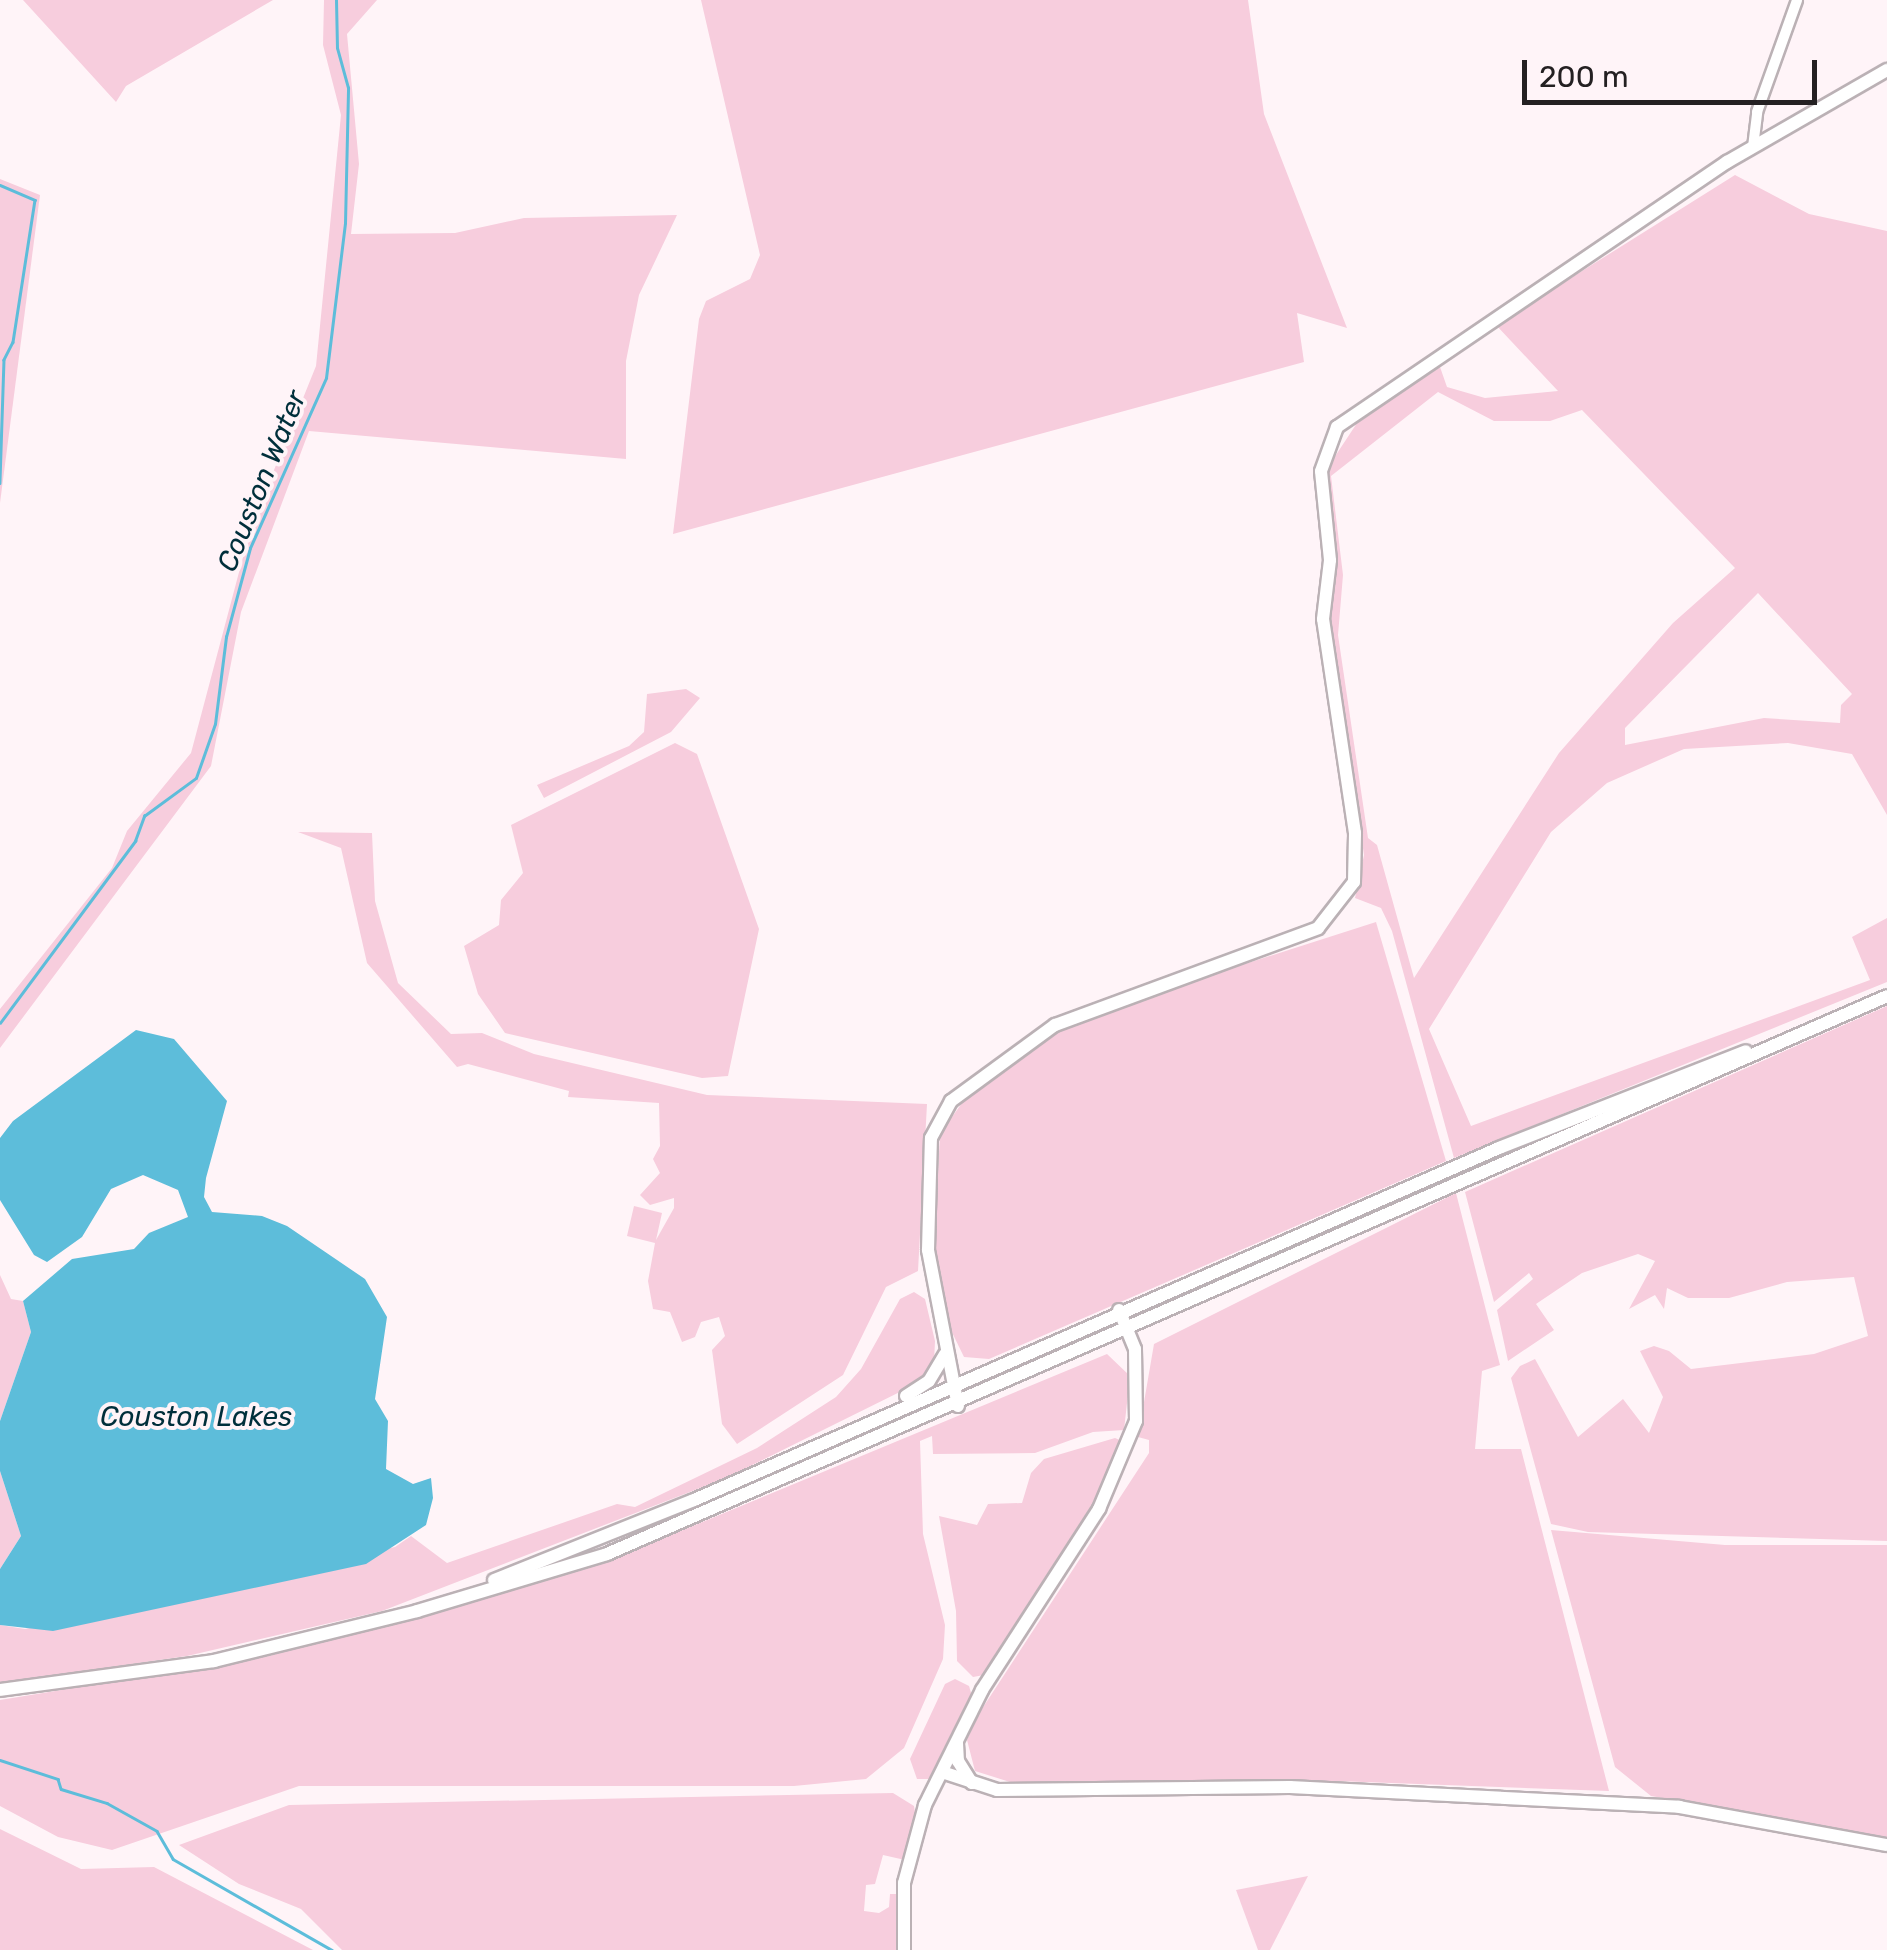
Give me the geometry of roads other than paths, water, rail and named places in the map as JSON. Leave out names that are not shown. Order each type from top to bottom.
[{"type":"main road","points":[[958,1406],[930,1281],[931,1138],[951,1101],[1056,1025],[1318,928],[1354,882],[1355,833],[1324,620],[1330,560],[1321,471],[1338,426],[1753,147],[1887,70]]},
{"type":"main road","points":[[0,1690],[214,1661],[418,1611],[607,1554],[958,1406],[1887,996]]},
{"type":"main road","points":[[418,1611],[1637,1092],[1844,1014]]},
{"type":"main road","points":[[904,1950],[904,1883],[916,1828],[957,1741],[1118,1472],[1136,1421],[1138,1382],[1120,1310]]},
{"type":"main road","points":[[799,1452],[916,1390],[945,1354]]},
{"type":"main road","points":[[957,1741],[958,1762],[972,1783]]},
{"type":"main road","points":[[942,1772],[997,1790],[1290,1787],[1634,1803],[1887,1844]]},
{"type":"street","points":[[1753,147],[1756,112],[1797,0]]},
{"type":"water","name":"Couston Lakes","points":[[136,1030],[174,1039],[227,1101],[206,1178],[204,1197],[212,1212],[262,1216],[287,1226],[365,1279],[387,1317],[375,1399],[388,1421],[386,1469],[413,1484],[431,1478],[433,1498],[426,1525],[366,1564],[53,1631],[0,1625],[0,1569],[21,1536],[0,1471],[0,1421],[31,1332],[23,1301],[72,1259],[134,1249],[149,1233],[188,1217],[178,1190],[143,1175],[111,1189],[82,1237],[47,1262],[34,1255],[0,1200],[0,1138],[13,1121]]},
{"type":"waterway","name":"Couston Water","points":[[0,1023],[135,841],[144,816],[196,778],[215,724],[226,637],[250,548],[326,378],[345,223],[348,88],[337,48],[336,0]]},
{"type":"waterway","points":[[0,185],[35,200],[13,342],[4,360],[0,483]]},
{"type":"waterway","name":"Couston Water","points":[[0,1760],[58,1779],[61,1789],[107,1803],[157,1831],[173,1859],[332,1950]]}]
